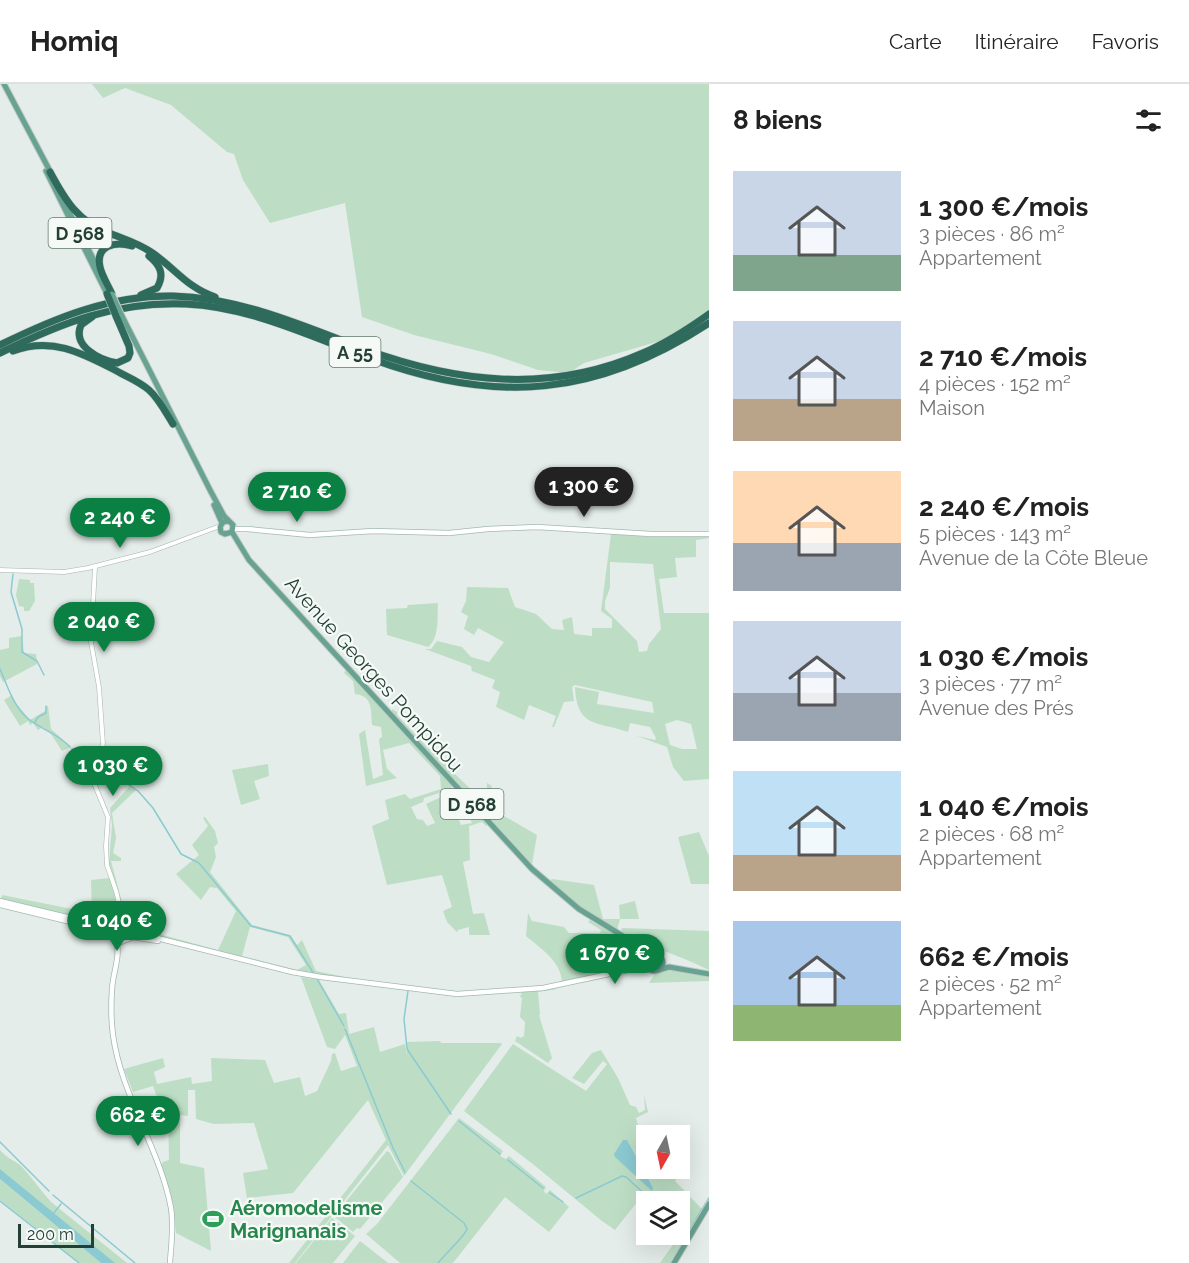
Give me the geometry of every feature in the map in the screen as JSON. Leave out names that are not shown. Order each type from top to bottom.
[{"type":"highway","points":[[50,172],[65,200],[79,216],[97,229],[142,246],[199,291],[260,308],[316,330]]},
{"type":"highway","points":[[34,329],[87,306],[153,291],[162,277],[159,266],[150,256],[131,246],[116,243],[106,247],[100,256],[100,264],[108,293],[119,315],[130,350],[129,356],[125,361],[117,363],[95,355],[83,346],[79,330],[85,321],[100,315],[123,309],[181,304]]},
{"type":"highway","name":"A 55","points":[[0,345],[75,312],[108,303],[172,296],[213,299],[281,317],[380,354],[428,369],[484,379],[520,380],[576,374],[642,354],[709,314]]},
{"type":"highway","name":"A 55","points":[[0,355],[48,330],[88,315],[147,305],[181,304],[242,313],[415,373],[448,381],[494,387],[546,386],[607,374],[665,350],[709,323]]},
{"type":"highway","points":[[0,355],[37,345],[54,345],[75,350],[149,389],[173,424]]},
{"type":"main road","name":"D 568","points":[[4,84],[66,214],[108,293]]},
{"type":"main road","name":"D 568","points":[[16,110],[50,172],[108,293]]},
{"type":"main road","name":"D 568","points":[[119,315],[227,527]]},
{"type":"main road","name":"D 568","points":[[119,315],[227,527]]},
{"type":"main road","points":[[227,527],[310,535],[374,531],[437,533],[537,527],[681,534],[709,533]]},
{"type":"main road","name":"Avenue Georges Pompidou","points":[[227,527],[249,560],[532,869],[579,909],[643,950],[648,963]]},
{"type":"main road","points":[[0,903],[108,927],[124,925],[137,933],[182,945],[321,977],[446,993],[543,988],[648,963],[655,955],[669,964],[709,973]]},
{"type":"main road","points":[[0,903],[108,931],[115,938],[127,940],[138,938],[182,945]]},
{"type":"main road","points":[[118,926],[114,931],[119,958]]},
{"type":"main road","points":[[129,928],[131,933],[119,958],[112,989],[113,1032],[116,1052],[169,1199],[173,1230],[170,1263]]},
{"type":"main road","name":"Avenue Georges Pompidou","points":[[622,936],[655,955]]},
{"type":"main road","points":[[659,970],[662,961]]},
{"type":"main road","points":[[648,963],[654,971],[669,967],[709,973]]},
{"type":"main road","points":[[674,1263],[709,1204]]},
{"type":"street","points":[[0,570],[64,572],[95,567],[227,527]]},
{"type":"street","points":[[95,567],[91,643],[99,687],[104,744],[94,783],[108,817],[106,860],[123,919],[129,928]]},
{"type":"street","points":[[118,926],[119,900]]},
{"type":"green space","points":[[92,84],[709,84],[709,310],[660,341],[584,363],[569,373],[538,370],[491,354],[414,335],[362,317],[345,203],[270,223],[243,180],[234,154],[227,152],[171,105],[125,88],[103,98]]},
{"type":"green space","points":[[611,534],[652,537],[709,535],[709,538],[696,540],[696,557],[675,558],[677,577],[659,579],[664,613],[709,613],[709,779],[684,781],[673,767],[667,747],[637,736],[655,740],[650,727],[630,723],[628,732],[599,724],[585,717],[577,701],[575,687],[599,692],[597,704],[654,713],[652,702],[575,685],[572,687],[574,701],[564,702],[554,727],[552,727],[556,716],[529,705],[524,720],[496,707],[500,692],[492,688],[495,680],[472,671],[471,666],[425,649],[431,649],[437,641],[462,647],[471,657],[489,662],[504,642],[478,628],[474,635],[464,629],[468,616],[461,612],[466,601],[467,587],[508,588],[515,607],[536,614],[552,629],[564,630],[562,620],[572,617],[574,634],[592,636],[592,628],[612,628],[612,619],[601,611]],"holes":[[[610,562],[653,564],[661,629],[649,644],[647,651],[639,652],[637,641],[605,609],[605,601],[610,588]],[[677,720],[691,724],[697,749],[682,749],[670,745],[665,724]]]},
{"type":"green space","points":[[19,579],[30,580],[30,583],[34,583],[35,601],[29,611],[24,611],[24,607],[19,606],[16,595]]},
{"type":"green space","points":[[438,603],[436,633],[428,647],[387,635],[386,609]]},
{"type":"green space","points":[[22,636],[24,653],[36,654],[37,664],[3,682],[0,676],[0,650],[9,648],[9,638]]},
{"type":"green space","points":[[346,670],[452,786],[451,789],[424,798],[423,802],[411,807],[417,819],[423,820],[427,826],[435,823],[426,804],[456,790],[464,799],[460,801],[462,805],[454,808],[461,825],[472,823],[465,807],[467,803],[487,824],[486,826],[482,822],[469,826],[470,860],[463,862],[473,914],[484,913],[490,935],[470,935],[469,927],[457,932],[447,922],[443,911],[452,907],[442,875],[387,885],[372,826],[389,819],[385,800],[405,794],[410,799],[441,789],[440,776],[409,743],[383,750],[387,769],[397,778],[366,786],[359,734],[365,730],[373,779],[383,775],[379,739],[382,737],[381,727],[372,725],[370,705],[361,695],[355,694],[353,681],[344,673]]},
{"type":"green space","points":[[12,695],[30,720],[45,711],[48,706],[51,729],[71,747],[62,751],[51,734],[43,727],[38,730],[33,723],[30,725],[28,721],[20,726],[4,700]]},
{"type":"green space","points":[[392,709],[481,799],[487,790],[487,783],[492,786],[486,800],[504,816],[537,835],[532,864],[392,712]]},
{"type":"green space","points":[[268,764],[269,776],[254,781],[260,799],[241,805],[232,770]]},
{"type":"green space","points":[[129,787],[136,790],[112,813],[116,838],[113,853],[121,858],[121,861],[111,861],[126,917],[137,928],[218,950],[236,911],[217,888],[210,887],[201,900],[176,874],[199,855],[192,845],[208,826],[203,818],[205,817],[215,831],[218,843],[214,847],[216,857],[210,872],[252,925],[290,935],[297,945],[302,940],[316,971],[350,978],[312,974],[136,931],[125,919],[109,863],[112,825],[110,808]],"holes":[[[250,927],[288,937],[306,965],[297,970],[242,956]]]},
{"type":"green space","points":[[699,832],[709,856],[709,884],[691,884],[678,837]]},
{"type":"green space","points":[[110,878],[118,914],[118,920],[113,925],[1,900],[2,895],[92,913],[91,880]]},
{"type":"green space","points":[[552,879],[594,885],[603,919],[620,919],[617,930],[576,904],[549,882]]},
{"type":"green space","points":[[635,901],[639,919],[620,919],[619,905]]},
{"type":"green space","points":[[528,913],[532,921],[564,927],[569,933],[600,933],[601,930],[588,922],[590,920],[637,948],[643,953],[645,959],[634,965],[562,982],[554,962],[526,936]]},
{"type":"green space","points":[[622,928],[709,931],[709,970],[621,932]]},
{"type":"green space","points":[[665,968],[709,975],[709,981],[649,983],[655,974]]},
{"type":"green space","points":[[301,977],[319,980],[339,1014],[346,1013],[349,1034],[374,1027],[380,1052],[405,1044],[407,1055],[407,1042],[502,1044],[404,1176],[388,1145],[295,1263],[289,1263],[386,1140],[368,1100],[293,1193],[247,1198],[243,1173],[268,1169],[254,1123],[214,1124],[196,1119],[195,1090],[188,1090],[188,1116],[180,1115],[180,1163],[204,1168],[211,1251],[176,1233],[170,1199],[160,1166],[169,1160],[168,1112],[158,1110],[153,1086],[133,1092],[124,1069],[163,1058],[165,1067],[154,1072],[157,1084],[191,1077],[192,1084],[212,1081],[211,1058],[265,1060],[274,1083],[300,1077],[305,1096],[317,1091],[332,1054],[335,1053],[341,1071],[357,1066],[345,1035],[335,1049],[327,1047]]},
{"type":"green space","points":[[557,989],[538,992],[539,1015],[552,1058],[548,1063],[515,1041],[517,1036],[521,1038],[524,1036],[525,1022],[520,1017],[522,992]]},
{"type":"green space","points":[[513,1044],[586,1091],[607,1064],[603,1061],[584,1084],[572,1078],[592,1053],[601,1050],[618,1078],[630,1105],[636,1107],[639,1113],[645,1110],[644,1095],[648,1112],[636,1118],[638,1125],[636,1125],[636,1179],[676,1179],[675,1181],[685,1191],[636,1191],[636,1204],[615,1230],[464,1111]]},
{"type":"green space","points":[[459,1118],[503,1151],[500,1156],[506,1159],[509,1156],[546,1187],[544,1191],[546,1194],[550,1190],[569,1207],[549,1232],[505,1197],[453,1263],[400,1263],[366,1234],[377,1224]]},
{"type":"green space","points":[[0,1150],[23,1168],[51,1202],[127,1263],[114,1263],[2,1171],[0,1169]]},
{"type":"green space","points":[[387,1151],[403,1177],[360,1229],[357,1228],[353,1232],[334,1216]]},
{"type":"green space","points":[[0,1179],[101,1263],[79,1263],[0,1200]]},
{"type":"green space","points":[[690,1197],[702,1209],[690,1229]]},
{"type":"green space","points":[[332,1218],[355,1236],[333,1263],[296,1263]]},
{"type":"green space","points":[[360,1241],[388,1263],[343,1263]]},
{"type":"green space","points":[[673,1245],[681,1245],[670,1263],[660,1263]]},
{"type":"water","points":[[623,1140],[627,1140],[636,1157],[636,1176],[615,1157],[614,1154]]},
{"type":"water","points":[[0,1169],[115,1263],[101,1263],[0,1179]]},
{"type":"water","points":[[639,1179],[648,1179],[653,1188],[652,1191]]},
{"type":"waterway","points":[[13,574],[11,592],[22,629],[22,652],[37,661],[44,675]]},
{"type":"waterway","points":[[0,669],[13,699],[24,715],[70,747]]},
{"type":"waterway","points":[[35,722],[38,717],[46,713],[46,706]]},
{"type":"waterway","points":[[72,749],[86,753],[98,753]]},
{"type":"waterway","points":[[104,754],[126,783],[138,791],[153,808],[181,854],[199,863],[251,926],[290,936],[314,974]]},
{"type":"waterway","points":[[317,979],[344,1026]]},
{"type":"waterway","points":[[408,991],[404,1019],[407,1049],[451,1114]]},
{"type":"waterway","points":[[345,1029],[405,1172]]},
{"type":"waterway","points":[[459,1121],[500,1154]]},
{"type":"waterway","points":[[0,1142],[49,1191]]},
{"type":"waterway","points":[[508,1160],[543,1188]]},
{"type":"waterway","points":[[576,1198],[622,1176],[641,1191]]},
{"type":"waterway","points":[[411,1181],[464,1223],[467,1229],[438,1263]]},
{"type":"waterway","points":[[550,1193],[563,1202]]},
{"type":"waterway","points":[[53,1195],[135,1263]]},
{"type":"waterway","points":[[696,1219],[709,1198]]},
{"type":"waterway","points":[[0,1201],[79,1263]]},
{"type":"waterway","points":[[53,1214],[61,1204]]},
{"type":"waterway","points":[[690,1230],[695,1221]]},
{"type":"waterway","points":[[671,1263],[681,1245]]},
{"type":"place","name":"Aéromodelisme Marignanais","points":[[213,1219]]}]
